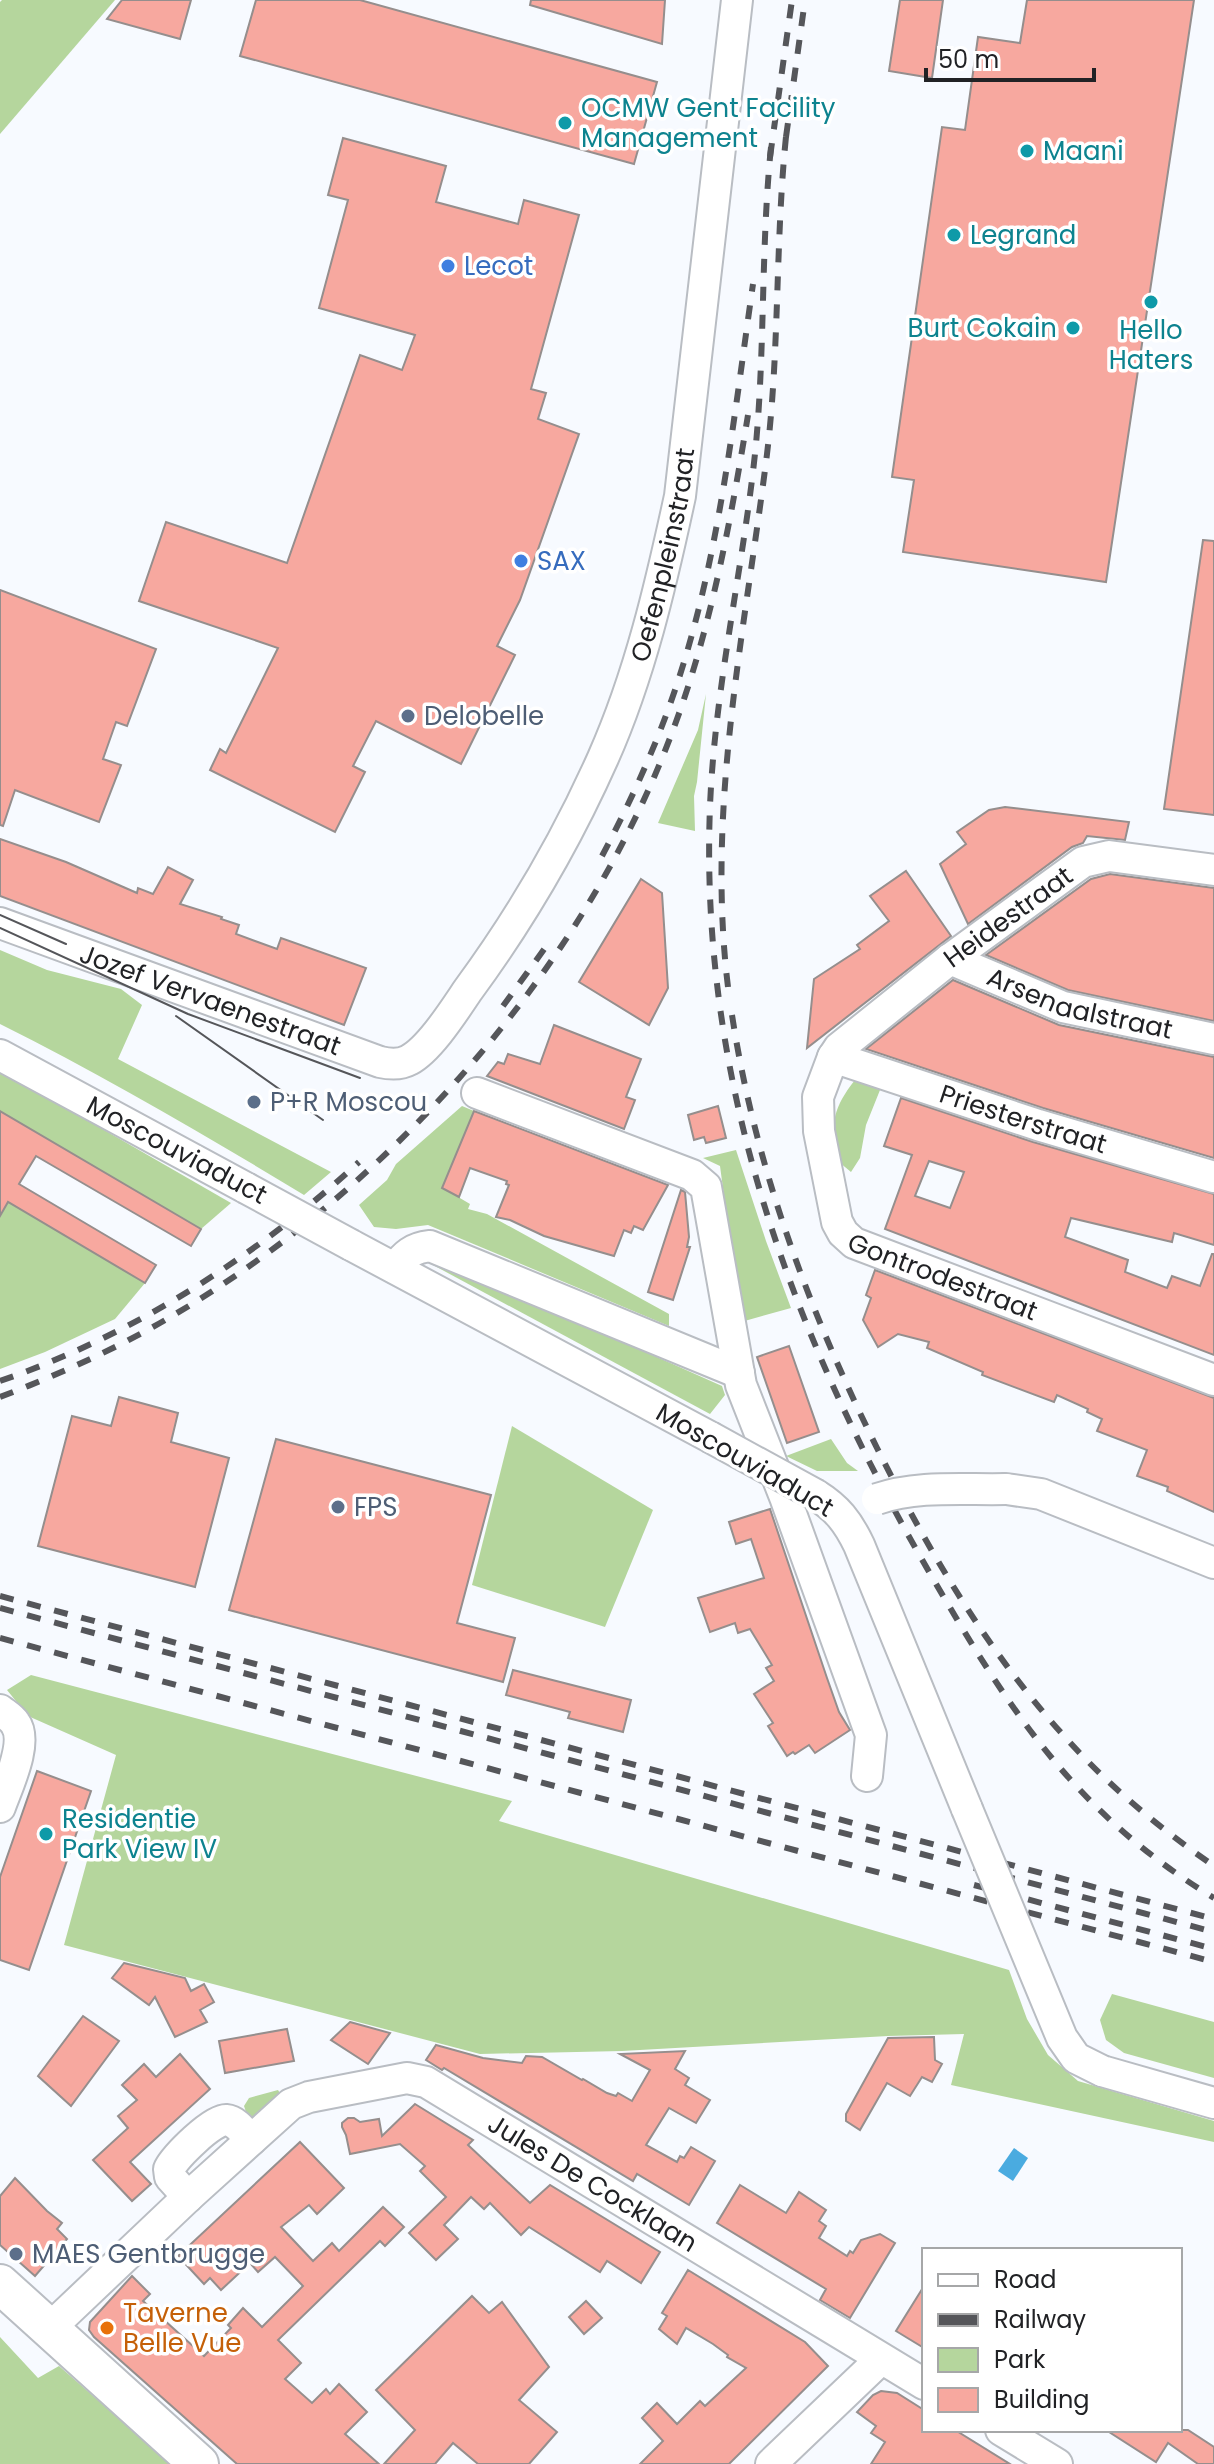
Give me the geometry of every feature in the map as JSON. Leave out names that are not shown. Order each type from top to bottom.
[{"type":"main road","points":[[0,2284],[199,2464]]},
{"type":"street","name":"Oefenpleinstraat","points":[[420,1051],[504,942],[560,848],[604,756],[639,659],[680,496],[737,0]]},
{"type":"street","name":"Heidestraat","points":[[833,1057],[857,1031],[1083,862],[1109,856],[1214,870]]},
{"type":"street","name":"Jozef Vervaenestraat","points":[[0,923],[380,1062],[408,1061],[420,1051]]},
{"type":"street","name":"Arsenaalstraat","points":[[950,959],[1063,1007],[1214,1039]]},
{"type":"street","name":"Moscouviaduct","points":[[0,1055],[829,1503],[844,1518],[859,1545],[1062,2038],[1076,2058],[1102,2071],[1214,2103]]},
{"type":"street","name":"Priesterstraat","points":[[833,1057],[1038,1125],[1214,1177]]},
{"type":"street","name":"Gontrodestraat","points":[[833,1057],[818,1097],[819,1131],[837,1222],[854,1243],[1214,1380]]},
{"type":"street","points":[[477,1093],[698,1178],[706,1187],[741,1385],[871,1735],[867,1776]]},
{"type":"street","points":[[395,1268],[406,1254],[418,1247],[430,1246],[739,1373]]},
{"type":"street","points":[[844,1518],[894,1493],[1006,1489],[1041,1494],[1214,1563]]},
{"type":"street","points":[[0,1710],[15,1722],[20,1731],[18,1757],[0,1807]]},
{"type":"street","name":"Jules De Cocklaan","points":[[49,2329],[188,2197],[170,2177],[169,2169],[173,2161],[213,2124],[225,2120],[235,2123],[251,2140],[291,2104],[301,2100],[407,2078],[426,2082],[922,2383]]},
{"type":"street","points":[[771,2464],[881,2359]]},
{"type":"street","points":[[1004,2432],[1057,2464]]},
{"type":"green space","points":[[115,0],[0,134],[0,2]]},
{"type":"green space","points":[[706,694],[694,796],[695,831],[658,823],[698,730]]},
{"type":"green space","points":[[0,950],[47,970],[121,989],[142,1005],[118,1059],[331,1172],[304,1195],[154,1106],[0,1024]]},
{"type":"green space","points":[[0,1070],[231,1203],[201,1229],[0,1111]]},
{"type":"green space","points":[[855,1080],[880,1090],[866,1125],[860,1158],[851,1172],[833,1157],[833,1134],[838,1107]]},
{"type":"green space","points":[[462,1106],[474,1111],[443,1188],[470,1204],[468,1209],[487,1214],[669,1314],[669,1326],[428,1225],[396,1229],[374,1227],[359,1205],[387,1180],[396,1164]]},
{"type":"green space","points":[[736,1150],[791,1308],[741,1322],[720,1166],[703,1158]]},
{"type":"green space","points":[[0,1197],[145,1283],[115,1319],[0,1369]]},
{"type":"green space","points":[[437,1259],[722,1386],[725,1395],[710,1414],[433,1265]]},
{"type":"green space","points":[[512,1426],[653,1510],[605,1627],[472,1585]]},
{"type":"green space","points":[[831,1439],[847,1463],[858,1471],[817,1471],[786,1456]]},
{"type":"green space","points":[[31,1675],[512,1801],[499,1821],[1009,1970],[1027,2019],[1048,2055],[1078,2081],[1214,2121],[1214,2142],[951,2085],[964,2034],[622,2051],[480,2054],[64,1945],[116,1755],[28,1716],[7,1690]]},
{"type":"green space","points":[[1112,1994],[1214,2022],[1214,2078],[1124,2053],[1106,2040],[1100,2020]]},
{"type":"green space","points":[[278,2090],[283,2098],[256,2118],[247,2115],[244,2106],[249,2098]]},
{"type":"green space","points":[[0,2337],[38,2378],[59,2366],[171,2464],[0,2464]]},
{"type":"water","points":[[1014,2148],[1028,2158],[1013,2181],[998,2171]]},
{"type":"building","points":[[122,0],[191,0],[180,39],[107,19]]},
{"type":"building","name":"OCMW Gent Facility Management","points":[[256,0],[360,0],[657,82],[634,164],[240,56]]},
{"type":"building","points":[[531,0],[665,0],[662,44],[530,5]]},
{"type":"building","points":[[900,0],[943,0],[932,78],[889,71]]},
{"type":"building","points":[[1027,0],[1194,0],[1106,582],[903,552],[914,480],[892,477],[942,127],[965,130],[978,37],[1020,43]]},
{"type":"building","points":[[343,138],[446,166],[436,202],[518,224],[524,200],[579,215],[531,389],[546,393],[538,419],[579,434],[520,600],[497,646],[515,655],[461,764],[376,721],[353,766],[365,772],[335,832],[210,770],[220,749],[226,753],[278,648],[139,601],[166,522],[287,563],[360,355],[402,370],[415,335],[319,308],[348,200],[328,195]]},
{"type":"building","points":[[1203,540],[1214,541],[1214,815],[1164,809]]},
{"type":"building","points":[[0,590],[156,649],[127,726],[116,722],[103,759],[121,765],[99,822],[15,790],[3,826],[0,825]]},
{"type":"building","points":[[1005,807],[1129,822],[1125,840],[1087,836],[1083,843],[1072,847],[968,924],[940,864],[966,844],[957,832],[989,810]]},
{"type":"building","points":[[0,839],[66,862],[137,893],[138,888],[153,894],[168,867],[193,880],[180,904],[239,925],[236,934],[277,949],[281,938],[366,968],[344,1025],[0,896]]},
{"type":"building","points":[[906,871],[951,936],[807,1048],[814,979],[860,949],[857,945],[889,921],[870,896]]},
{"type":"building","points":[[1110,874],[1214,888],[1214,1021],[1068,990],[986,955],[1091,879]]},
{"type":"building","points":[[641,879],[662,893],[668,988],[649,1025],[579,982]]},
{"type":"building","points":[[953,980],[1059,1025],[1214,1057],[1214,1158],[1043,1108],[866,1049]]},
{"type":"building","points":[[554,1025],[641,1059],[626,1097],[635,1100],[624,1129],[487,1076],[498,1062],[504,1064],[508,1054],[540,1064]]},
{"type":"building","points":[[901,1098],[1033,1142],[1214,1194],[1214,1245],[1174,1233],[1172,1242],[1071,1218],[1065,1237],[1128,1260],[1125,1272],[1167,1288],[1172,1276],[1200,1286],[1214,1254],[1214,1355],[885,1229],[912,1155],[884,1146]],"holes":[[[929,1161],[964,1172],[950,1208],[915,1196]]]},
{"type":"building","points":[[718,1106],[726,1138],[706,1143],[704,1137],[694,1140],[688,1115]]},
{"type":"building","points":[[0,1111],[201,1229],[191,1246],[36,1156],[19,1184],[156,1265],[145,1283],[8,1202],[0,1216]]},
{"type":"building","points":[[474,1111],[668,1185],[643,1230],[634,1226],[631,1233],[624,1230],[614,1256],[544,1236],[496,1217],[509,1185],[507,1181],[470,1168],[459,1197],[442,1188]]},
{"type":"building","points":[[681,1190],[685,1192],[687,1247],[690,1247],[673,1300],[648,1292]]},
{"type":"building","points":[[875,1270],[1214,1398],[1214,1512],[1167,1491],[1168,1487],[1137,1476],[1147,1450],[1097,1431],[1102,1419],[1087,1412],[1088,1409],[1057,1395],[1054,1402],[982,1375],[983,1372],[927,1348],[929,1342],[898,1334],[878,1347],[863,1320],[871,1298],[866,1295]]},
{"type":"building","points":[[789,1346],[819,1432],[787,1443],[757,1357]]},
{"type":"building","points":[[119,1397],[178,1413],[171,1442],[229,1458],[195,1587],[38,1546],[72,1416],[111,1426]]},
{"type":"building","points":[[276,1439],[491,1495],[457,1623],[515,1638],[503,1682],[229,1610]]},
{"type":"building","points":[[770,1509],[839,1712],[850,1730],[815,1753],[809,1745],[787,1756],[768,1726],[773,1723],[754,1694],[774,1681],[766,1668],[772,1665],[750,1629],[738,1633],[735,1623],[710,1632],[698,1598],[764,1578],[751,1539],[736,1544],[729,1522]]},
{"type":"building","points":[[513,1670],[631,1700],[623,1732],[568,1718],[570,1712],[506,1695]]},
{"type":"building","name":"Residentie Park View IV","points":[[37,1771],[91,1791],[29,1970],[0,1960],[0,1877]]},
{"type":"building","points":[[124,1963],[185,1978],[191,1991],[204,1984],[214,2002],[200,2010],[207,2022],[175,2037],[155,1997],[149,2005],[112,1978]]},
{"type":"building","points":[[83,2016],[119,2041],[71,2106],[38,2076]]},
{"type":"building","points":[[350,2022],[390,2033],[368,2064],[331,2040]]},
{"type":"building","points":[[287,2029],[294,2061],[225,2073],[219,2041]]},
{"type":"building","points":[[934,2037],[935,2060],[942,2064],[932,2082],[922,2077],[910,2096],[887,2083],[860,2130],[846,2121],[846,2114],[888,2038]]},
{"type":"building","points":[[436,2045],[483,2058],[522,2063],[526,2056],[542,2057],[607,2093],[616,2096],[618,2093],[632,2101],[650,2070],[620,2054],[685,2051],[675,2069],[689,2078],[685,2085],[710,2100],[696,2123],[669,2108],[646,2145],[677,2162],[691,2147],[715,2161],[689,2205],[637,2174],[633,2181],[426,2060]]},
{"type":"building","points":[[180,2054],[210,2089],[130,2162],[151,2184],[132,2201],[93,2160],[128,2128],[118,2116],[137,2100],[122,2085],[144,2064],[156,2077]]},
{"type":"building","points":[[415,2104],[473,2140],[468,2145],[530,2203],[550,2185],[660,2252],[641,2283],[607,2261],[600,2272],[529,2227],[521,2235],[490,2203],[484,2209],[471,2197],[444,2225],[458,2239],[436,2260],[409,2233],[446,2197],[420,2171],[425,2166],[400,2144],[350,2154],[342,2127],[348,2118],[360,2122],[379,2119],[382,2136]]},
{"type":"building","points":[[300,2142],[344,2188],[317,2214],[309,2205],[281,2227],[313,2261],[332,2243],[339,2251],[383,2207],[404,2227],[385,2246],[380,2241],[278,2340],[301,2363],[285,2379],[312,2403],[326,2389],[330,2394],[339,2384],[367,2412],[345,2434],[379,2464],[237,2464],[89,2330],[90,2322],[132,2276],[150,2294],[143,2301],[204,2356],[231,2328],[228,2325],[243,2308],[262,2327],[303,2286],[275,2257],[258,2272],[250,2263],[221,2290],[210,2278],[204,2284],[178,2256]]},
{"type":"building","points":[[15,2178],[62,2223],[57,2229],[67,2239],[35,2276],[0,2245],[0,2196]]},
{"type":"building","points":[[740,2185],[786,2213],[799,2192],[826,2210],[819,2221],[826,2226],[819,2238],[847,2256],[850,2251],[853,2253],[861,2240],[880,2234],[895,2243],[850,2318],[820,2300],[826,2289],[717,2223]]},
{"type":"building","points":[[688,2270],[805,2342],[828,2366],[729,2464],[640,2464],[663,2441],[642,2418],[657,2403],[677,2424],[700,2401],[705,2406],[746,2368],[686,2328],[677,2344],[659,2329],[667,2316],[662,2313]]},
{"type":"building","points":[[922,2289],[922,2347],[896,2331]]},
{"type":"building","points":[[472,2296],[489,2313],[502,2302],[549,2367],[519,2400],[557,2432],[529,2464],[478,2464],[453,2443],[435,2464],[384,2464],[415,2430],[376,2390]]},
{"type":"building","points":[[586,2301],[602,2318],[584,2334],[569,2317]]},
{"type":"building","points":[[881,2391],[897,2393],[922,2409],[922,2432],[958,2432],[1010,2464],[871,2464],[885,2442],[871,2433],[876,2426],[857,2412]]},
{"type":"building","points":[[1188,2430],[1214,2447],[1214,2464],[1198,2464],[1168,2443],[1156,2462],[1109,2432]]},
{"type":"tram line","points":[[0,915],[66,944]]},
{"type":"tram line","points":[[0,928],[188,1014],[360,1078]]},
{"type":"tram line","points":[[176,1016],[323,1120]]},
{"type":"railway","points":[[770,157],[792,0]]},
{"type":"railway","points":[[786,137],[805,0]]},
{"type":"railway","points":[[728,987],[722,920],[725,786],[771,413],[787,127]]},
{"type":"railway","points":[[771,147],[756,444],[718,715],[710,806],[711,908],[720,1008],[738,1107],[764,1203],[796,1297],[835,1389],[879,1480],[957,1620],[1016,1712],[1083,1793],[1121,1830],[1214,1898]]},
{"type":"railway","points":[[602,856],[654,747],[693,630],[724,483],[753,284]]},
{"type":"railway","points":[[0,1397],[82,1363],[160,1323],[242,1271],[320,1212],[394,1146],[464,1073],[527,995],[583,913],[631,827],[670,738],[708,619],[748,415]]},
{"type":"railway","points":[[503,1006],[545,948]]},
{"type":"railway","points":[[732,1015],[755,1127],[807,1291],[852,1396],[919,1528],[991,1644],[1046,1715],[1125,1796],[1214,1866]]},
{"type":"railway","points":[[0,1381],[98,1341],[191,1290],[278,1230],[359,1162]]},
{"type":"railway","points":[[0,1596],[1214,1919]]},
{"type":"railway","points":[[0,1608],[1214,1932]]},
{"type":"railway","points":[[0,1638],[1214,1962]]},
{"type":"railway","points":[[974,1885],[1214,1949]]},
{"type":"place","name":"OCMW Gent Facility Management","points":[[565,123]]},
{"type":"place","name":"Maani","points":[[1027,151]]},
{"type":"place","name":"Legrand","points":[[954,235]]},
{"type":"place","name":"Lecot","points":[[448,266]]},
{"type":"place","name":"Hello Haters","points":[[1151,302]]},
{"type":"place","name":"Burt Cokain","points":[[1073,328]]},
{"type":"place","name":"SAX","points":[[521,561]]},
{"type":"place","name":"Delobelle","points":[[408,716]]},
{"type":"place","name":"P+R Moscou","points":[[254,1102]]},
{"type":"place","name":"FPS","points":[[338,1507]]},
{"type":"place","name":"Residentie Park View IV","points":[[46,1834]]},
{"type":"place","name":"MAES Gentbrugge","points":[[16,2254]]},
{"type":"place","name":"Taverne Belle Vue","points":[[107,2328]]}]
